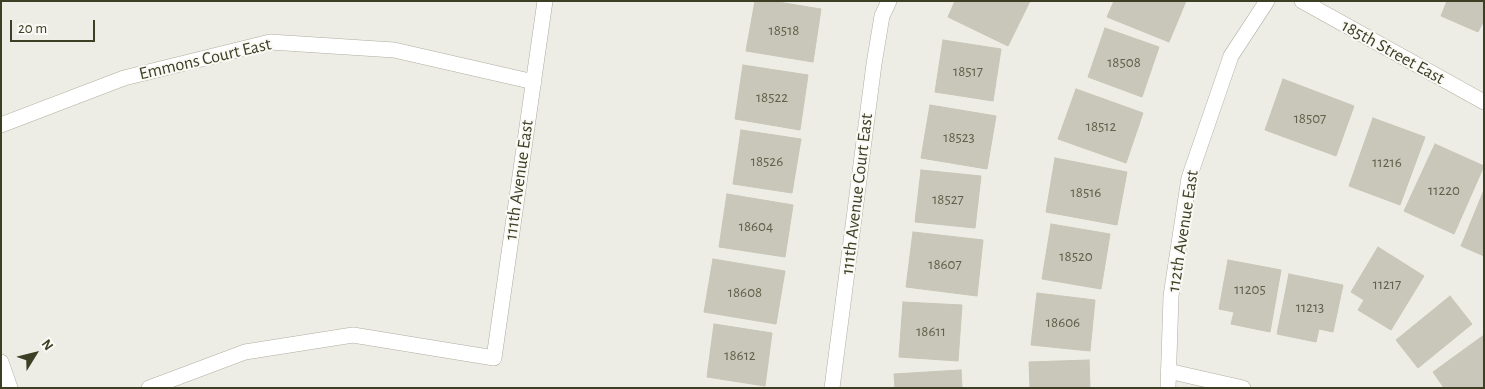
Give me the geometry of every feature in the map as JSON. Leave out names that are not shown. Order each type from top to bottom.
[{"type":"street","name":"111th Avenue East","points":[[149,388],[245,352],[353,335],[494,358],[545,1]]},
{"type":"street","name":"111th Avenue Court East","points":[[832,388],[874,64],[882,16],[889,1]]},
{"type":"street","name":"112th Avenue East","points":[[1168,388],[1172,296],[1189,178],[1232,56],[1267,1]]},
{"type":"street","name":"185th Street East","points":[[1302,1],[1484,102]]},
{"type":"street","name":"Emmons Court East","points":[[1,125],[124,78],[270,42],[394,50],[534,82]]},
{"type":"street","points":[[1,362],[10,388]]},
{"type":"street","points":[[1168,371],[1242,388]]},
{"type":"building","points":[[755,1],[772,1],[821,9],[813,62],[746,51]]},
{"type":"building","points":[[955,1],[1030,1],[1008,46],[948,17]]},
{"type":"building","points":[[1114,1],[1186,1],[1169,42],[1107,17]]},
{"type":"building","points":[[1447,1],[1484,1],[1484,20],[1478,32],[1441,16]]},
{"type":"building","points":[[1105,28],[1159,47],[1142,97],[1088,77]]},
{"type":"building","points":[[943,40],[1001,49],[993,101],[935,92]]},
{"type":"building","points":[[743,65],[808,75],[800,130],[735,119]]},
{"type":"building","points":[[1283,79],[1354,106],[1336,156],[1265,130]]},
{"type":"building","points":[[1076,89],[1143,113],[1126,163],[1058,139]]},
{"type":"building","points":[[930,105],[996,116],[987,169],[921,158]]},
{"type":"building","points":[[1373,118],[1425,137],[1400,205],[1349,186]]},
{"type":"building","points":[[741,130],[801,139],[792,193],[733,184]]},
{"type":"building","points":[[1435,144],[1484,166],[1454,234],[1404,211]]},
{"type":"building","points":[[1055,158],[1127,172],[1117,225],[1046,212]]},
{"type":"building","points":[[921,170],[981,176],[975,228],[915,222]]},
{"type":"building","points":[[1484,190],[1484,256],[1461,246]]},
{"type":"building","points":[[727,194],[793,205],[785,257],[719,247]]},
{"type":"building","points":[[1051,224],[1110,234],[1101,289],[1042,279]]},
{"type":"building","points":[[913,232],[983,240],[977,296],[906,287]]},
{"type":"building","points":[[1378,247],[1424,276],[1391,330],[1358,310],[1364,300],[1351,292]]},
{"type":"building","points":[[713,259],[785,271],[776,324],[704,312]]},
{"type":"building","points":[[1228,260],[1281,270],[1270,332],[1231,324],[1234,312],[1219,309]]},
{"type":"building","points":[[1289,274],[1343,285],[1333,332],[1319,329],[1316,342],[1277,334]]},
{"type":"building","points":[[1037,293],[1095,300],[1090,351],[1031,345]]},
{"type":"building","points":[[1450,296],[1472,324],[1418,368],[1396,340]]},
{"type":"building","points":[[903,302],[962,305],[958,361],[899,357]]},
{"type":"building","points":[[714,324],[772,333],[765,386],[707,377]]},
{"type":"building","points":[[1484,335],[1484,388],[1444,388],[1433,372]]},
{"type":"building","points":[[1089,360],[1090,388],[1030,388],[1029,362]]},
{"type":"building","points":[[961,370],[962,388],[895,388],[894,374]]}]
